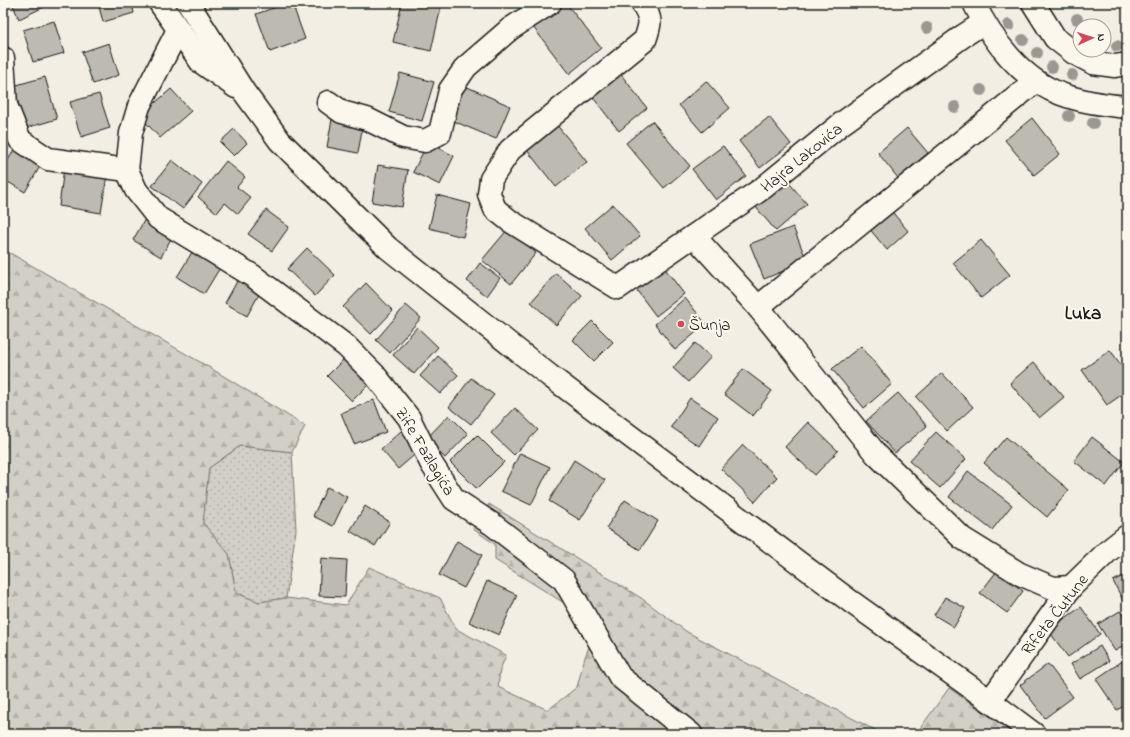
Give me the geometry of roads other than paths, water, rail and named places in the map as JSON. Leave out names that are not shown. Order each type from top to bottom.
[{"type":"street","points":[[160,3],[200,62],[244,92]]},
{"type":"street","points":[[188,3],[244,92],[280,141],[388,248],[550,376],[850,601],[1034,734]]},
{"type":"street","points":[[328,102],[342,112],[367,119],[403,137],[425,141],[440,133],[450,90],[466,67],[510,29],[550,3]]},
{"type":"street","name":"Hajra Lakovića","points":[[642,3],[650,14],[650,26],[645,40],[510,150],[491,179],[489,194],[495,209],[510,221],[618,288],[763,188],[841,124],[983,23]]},
{"type":"street","points":[[974,3],[983,23],[1013,61],[1036,82],[1060,94],[1092,102],[1127,107]]},
{"type":"street","points":[[1033,3],[1055,38],[1074,53],[1093,63],[1115,66],[1127,64]]},
{"type":"street","points":[[3,58],[6,105],[20,140],[48,159],[127,170],[131,133],[139,106],[178,30]]},
{"type":"street","points":[[758,307],[1036,82]]},
{"type":"street","name":"Zife Fazlagića","points":[[127,170],[136,190],[158,218],[253,276],[346,346],[374,374],[410,418],[431,463],[454,499],[492,524],[564,580],[620,677],[691,734]]},
{"type":"street","points":[[694,236],[758,307],[876,454],[962,538],[1020,574],[1054,588],[1071,587]]},
{"type":"street","name":"Rifeta Čutune","points":[[990,701],[1071,587],[1108,551],[1127,536]]},
{"type":"place","name":"Šunja","points":[[681,324]]},
{"type":"district","name":"Luka","points":[[1083,312]]}]
